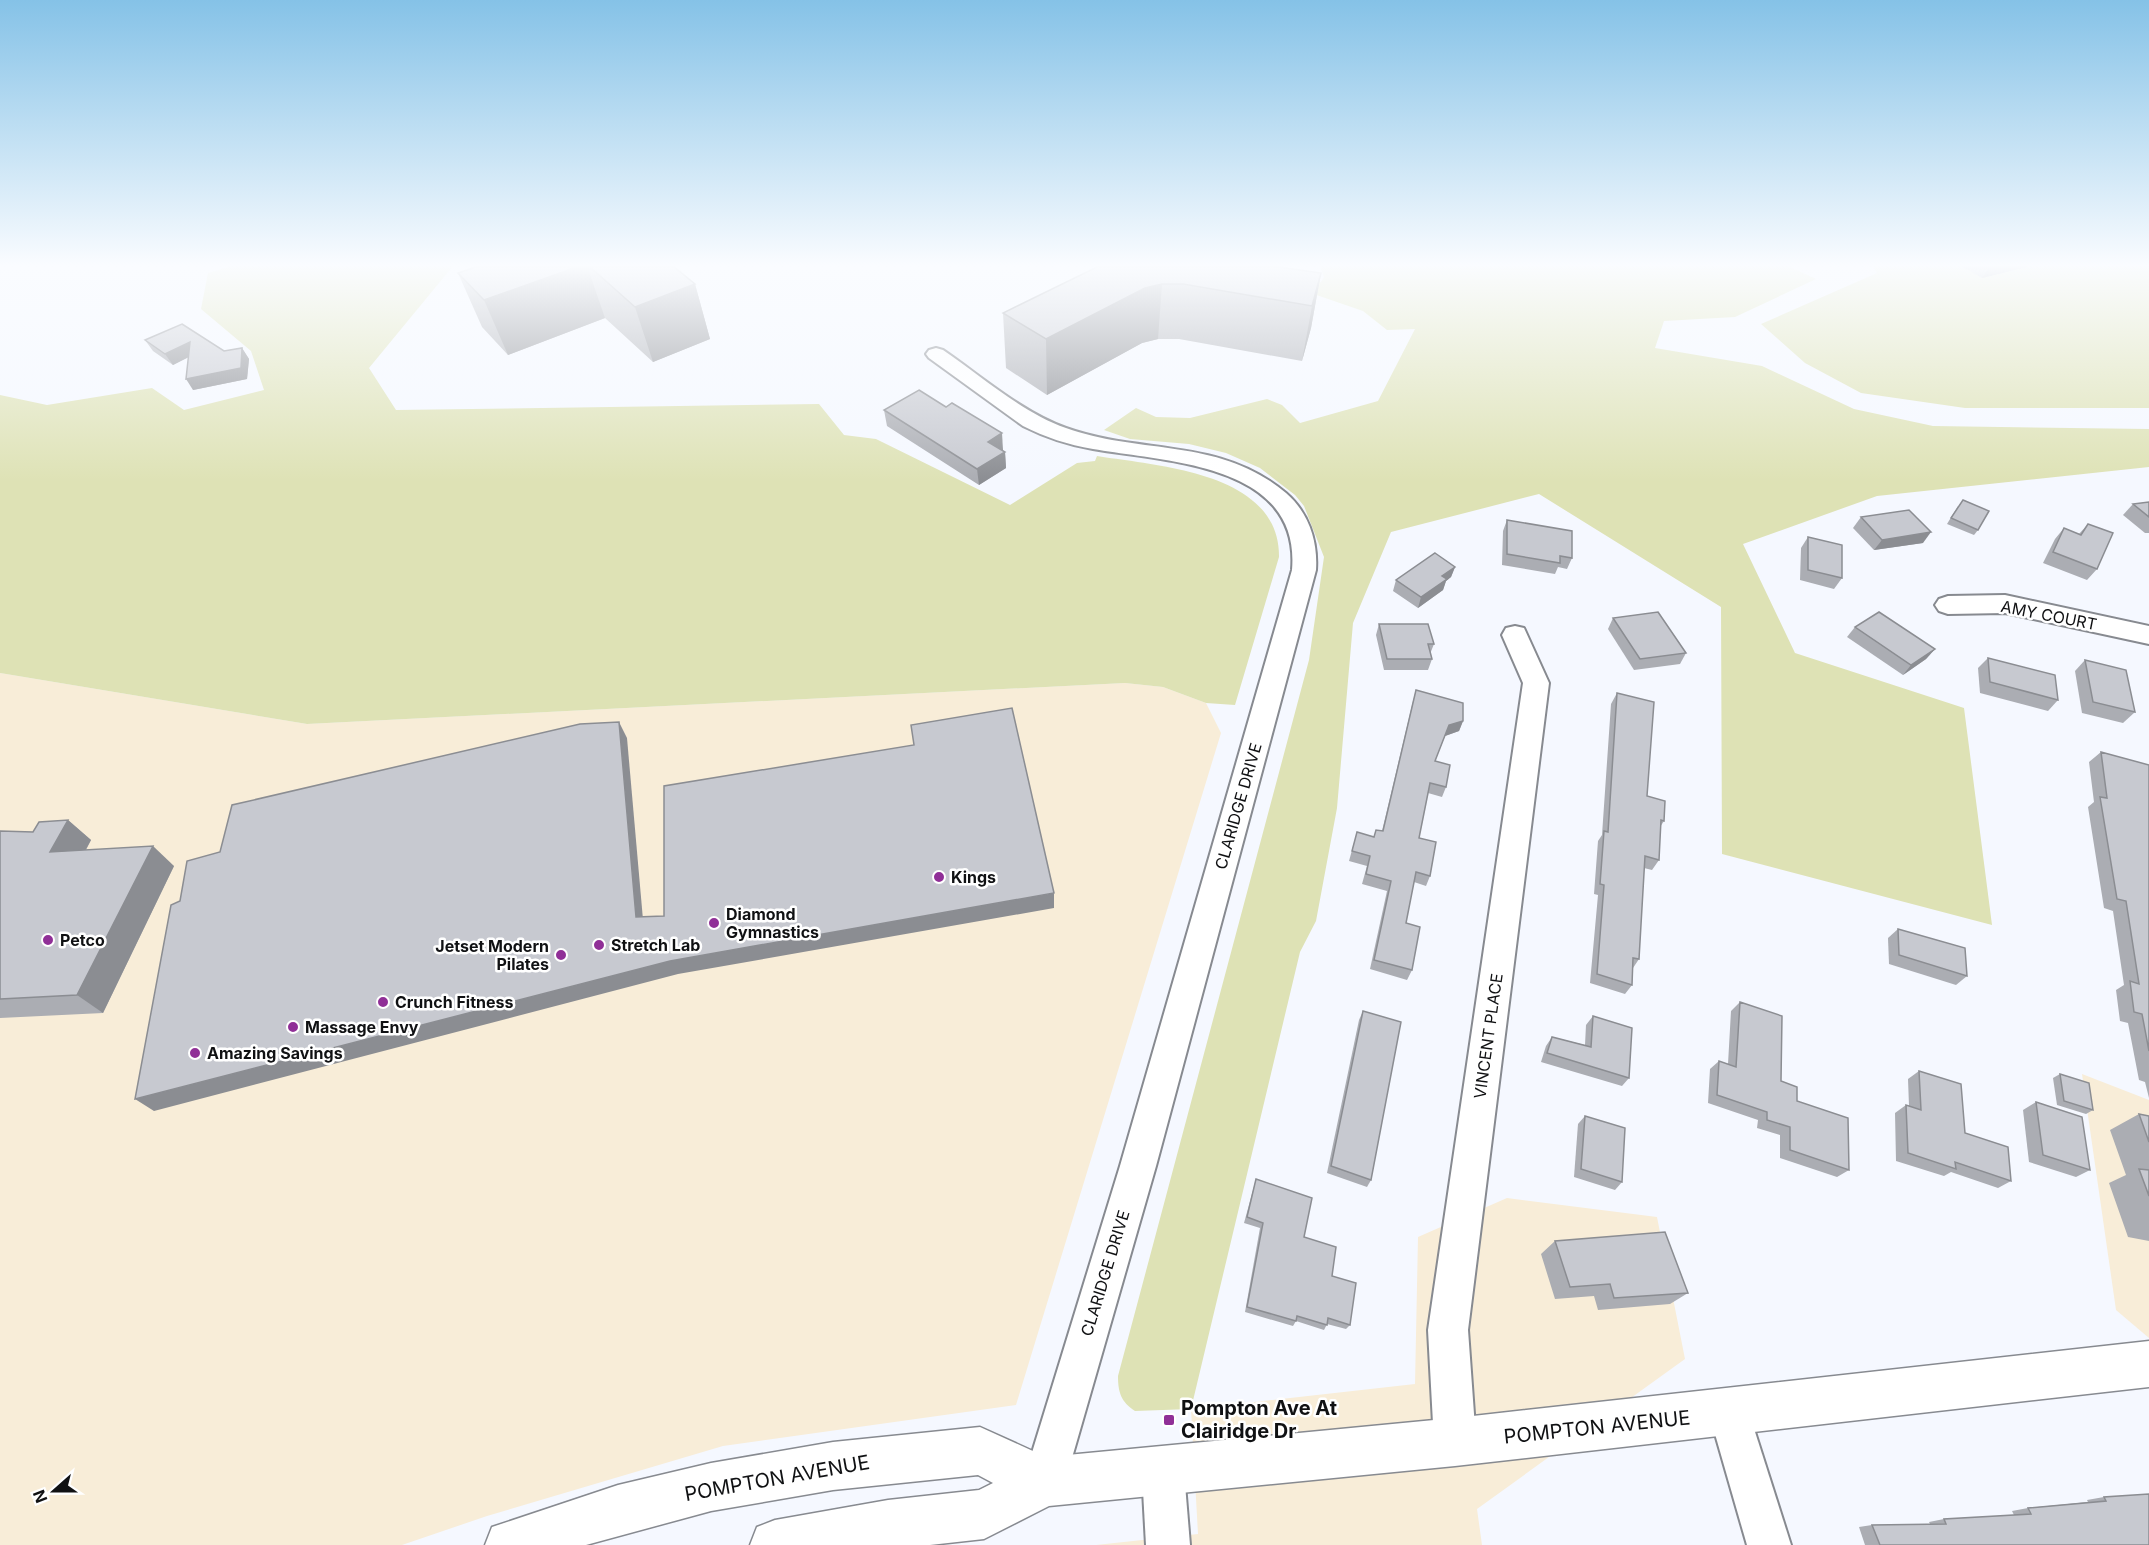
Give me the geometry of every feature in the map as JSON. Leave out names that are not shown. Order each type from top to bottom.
[{"type":"main road","name":"POMPTON AVENUE","points":[[775,1545],[888,1525],[984,1514],[1044,1482],[1163,1472],[1729,1413],[2149,1364]]},
{"type":"main road","name":"POMPTON AVENUE","points":[[510,1545],[618,1510],[699,1490],[833,1466],[980,1451],[1044,1482]]},
{"type":"street","name":"CLARIDGE DRIVE","points":[[936,354],[1031,421],[1053,432],[1092,442],[1206,460],[1244,475],[1264,487],[1286,507],[1294,519],[1304,544],[1304,570],[1138,1166],[1044,1482]]},
{"type":"street","name":"AMY COURT","points":[[1948,605],[2005,604],[2149,635]]},
{"type":"street","name":"VINCENT PLACE","points":[[1455,1442],[1448,1330],[1536,683],[1515,635]]},
{"type":"street","points":[[1729,1413],[1769,1545]]},
{"type":"street","points":[[1163,1472],[1168,1545]]},
{"type":"shaded area","points":[[0,673],[307,724],[1125,683],[1163,687],[1206,703],[1221,733],[1016,1405],[723,1446],[487,1516],[402,1545],[0,1545]]},
{"type":"shaded area","points":[[2082,1074],[2149,1100],[2149,1338],[2116,1310]]},
{"type":"shaded area","points":[[1507,1198],[1657,1217],[1685,1359],[1477,1509],[1482,1545],[1096,1545],[1198,1534],[1191,1409],[1415,1384],[1418,1237]]},
{"type":"green space","points":[[236,338],[394,338],[369,368],[396,410],[819,404],[844,435],[876,439],[1010,505],[1077,463],[1095,461],[1097,456],[1182,470],[1211,478],[1238,490],[1260,507],[1274,529],[1279,557],[1235,705],[1206,703],[1163,687],[1125,683],[307,724],[0,673],[0,395],[47,405],[152,388],[184,410],[264,390],[251,351]]},
{"type":"green space","points":[[1410,338],[1658,338],[1655,348],[1762,366],[1854,409],[1933,426],[2149,429],[2149,467],[1877,496],[1743,544],[1795,653],[1964,708],[1992,925],[1722,854],[1721,607],[1539,494],[1391,532],[1353,623],[1337,808],[1316,921],[1300,952],[1191,1409],[1135,1411],[1126,1404],[1121,1396],[1118,1376],[1309,660],[1324,557],[1304,506],[1295,495],[1260,468],[1226,453],[1189,444],[1130,439],[1104,430],[1136,408],[1156,417],[1190,418],[1267,399],[1282,405],[1300,423],[1378,401]]},
{"type":"green space","points":[[1777,338],[2149,338],[2149,408],[1965,408],[1861,393],[1805,363]]},
{"type":"building","points":[[204,338],[224,351],[242,348],[241,368],[186,379],[190,342],[165,354],[145,340]]},
{"type":"building","points":[[919,390],[946,407],[952,403],[1002,433],[988,442],[1005,452],[977,469],[884,410]]},
{"type":"building","points":[[1963,500],[1989,511],[1978,530],[1951,518]]},
{"type":"building","points":[[2149,502],[2149,517],[2133,504]]},
{"type":"building","points":[[1909,510],[1931,532],[1882,540],[1861,517]]},
{"type":"building","points":[[1507,520],[1572,531],[1572,558],[1560,556],[1560,563],[1507,554]]},
{"type":"building","points":[[2088,524],[2113,533],[2097,569],[2053,552],[2064,528],[2081,535]]},
{"type":"building","points":[[1808,537],[1842,545],[1842,578],[1808,570]]},
{"type":"building","points":[[1435,553],[1455,567],[1442,576],[1447,579],[1421,597],[1396,580]]},
{"type":"building","points":[[1658,612],[1686,653],[1640,659],[1613,618]]},
{"type":"building","points":[[1879,612],[1935,649],[1911,665],[1855,627]]},
{"type":"building","points":[[1379,624],[1428,624],[1434,644],[1428,644],[1432,659],[1387,659]]},
{"type":"building","points":[[1988,658],[2055,675],[2058,700],[1990,682]]},
{"type":"building","points":[[2085,660],[2126,670],[2135,712],[2093,702]]},
{"type":"building","points":[[1416,690],[1463,703],[1463,721],[1449,725],[1435,761],[1450,765],[1446,787],[1430,783],[1419,838],[1436,842],[1430,876],[1416,872],[1406,923],[1420,927],[1412,970],[1374,960],[1391,881],[1366,874],[1370,856],[1352,851],[1357,832],[1374,837],[1376,830],[1383,831]]},
{"type":"building","points":[[1617,693],[1654,702],[1647,796],[1665,801],[1664,821],[1661,820],[1659,860],[1645,856],[1639,959],[1633,958],[1632,985],[1597,974],[1604,885],[1600,884],[1604,831],[1608,832]]},
{"type":"building","points":[[1012,708],[1054,893],[670,961],[135,1099],[171,905],[180,901],[187,861],[220,852],[232,805],[580,724],[619,722],[636,917],[664,916],[664,786],[914,745],[911,725]]},
{"type":"building","points":[[2101,752],[2149,765],[2149,1051],[2142,1014],[2134,1012],[2130,981],[2139,984],[2126,901],[2117,899],[2100,797],[2107,798]]},
{"type":"building","points":[[68,820],[50,852],[153,846],[77,995],[0,999],[0,831],[33,832],[39,822]]},
{"type":"building","points":[[1898,929],[1965,948],[1967,976],[1899,955]]},
{"type":"building","points":[[1740,1002],[1782,1016],[1781,1081],[1797,1087],[1797,1101],[1848,1118],[1849,1170],[1790,1150],[1790,1127],[1767,1120],[1767,1112],[1717,1095],[1719,1061],[1736,1067]]},
{"type":"building","points":[[1363,1011],[1401,1022],[1371,1180],[1331,1166]]},
{"type":"building","points":[[1593,1016],[1632,1028],[1629,1078],[1547,1053],[1552,1037],[1591,1047]]},
{"type":"building","points":[[1919,1071],[1961,1084],[1965,1133],[2008,1147],[2011,1181],[1955,1162],[1956,1169],[1908,1153],[1906,1105],[1921,1110]]},
{"type":"building","points":[[2060,1074],[2089,1083],[2093,1110],[2064,1101]]},
{"type":"building","points":[[2036,1102],[2082,1117],[2090,1170],[2043,1155]]},
{"type":"building","points":[[2139,1114],[2149,1116],[2149,1142]]},
{"type":"building","points":[[1585,1116],[1625,1128],[1622,1182],[1581,1169]]},
{"type":"building","points":[[2139,1169],[2149,1170],[2149,1196]]},
{"type":"building","points":[[1256,1179],[1312,1198],[1304,1237],[1336,1247],[1332,1276],[1356,1283],[1350,1325],[1328,1318],[1327,1325],[1297,1316],[1296,1321],[1247,1307],[1263,1223],[1247,1217]]},
{"type":"building","points":[[1665,1232],[1688,1293],[1614,1298],[1610,1284],[1570,1287],[1555,1241]]},
{"type":"building","points":[[2149,1494],[2149,1545],[1880,1545],[1872,1525],[1946,1524],[1944,1519],[2031,1514],[2028,1508],[2106,1501],[2104,1497]]},
{"type":"place","name":"Kings","points":[[939,877]]},
{"type":"place","name":"Diamond Gymnastics","points":[[714,923]]},
{"type":"place","name":"Petco","points":[[48,940]]},
{"type":"place","name":"Stretch Lab","points":[[599,945]]},
{"type":"place","name":"Jetset Modern Pilates","points":[[561,955]]},
{"type":"place","name":"Crunch Fitness","points":[[383,1002]]},
{"type":"place","name":"Massage Envy","points":[[293,1027]]},
{"type":"place","name":"Amazing Savings","points":[[195,1053]]},
{"type":"place","name":"Pompton Ave At Clairidge Dr","points":[[1169,1420]]}]
